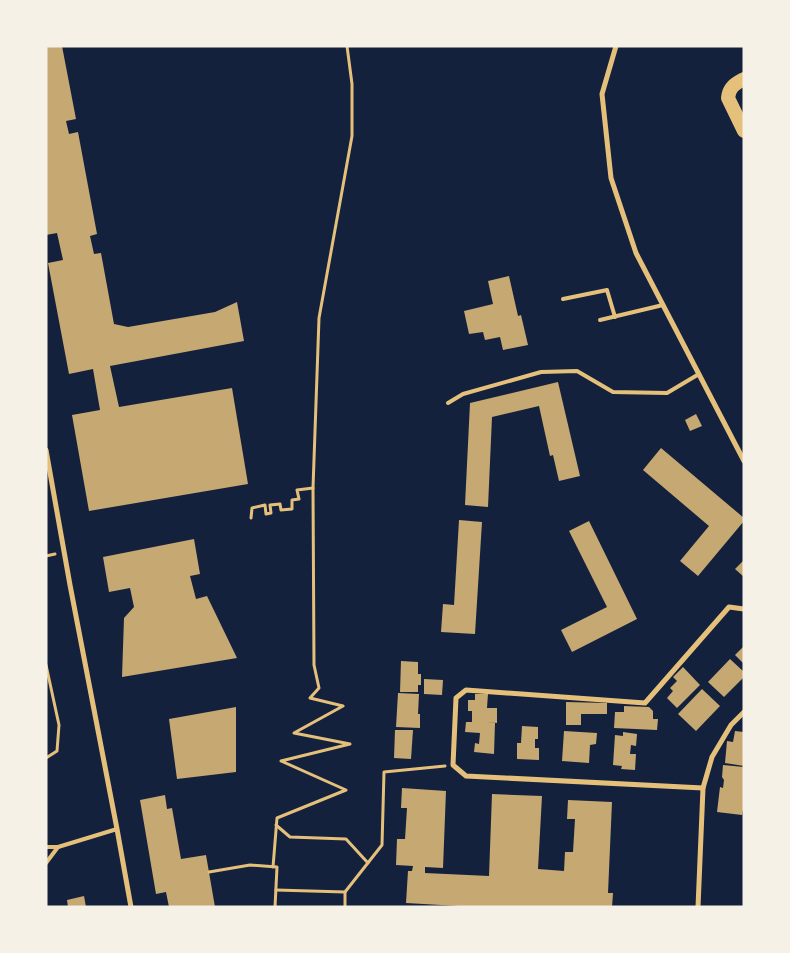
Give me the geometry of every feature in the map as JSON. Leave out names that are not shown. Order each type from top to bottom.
[{"type":"highway","points":[[744,78],[734,84],[728,98],[744,131]]},
{"type":"street","points":[[616,46],[602,94],[612,178],[636,253],[744,461]]},
{"type":"street","points":[[46,450],[131,907]]},
{"type":"street","points":[[703,788],[466,776],[453,765],[456,698],[466,690],[645,703],[729,607],[744,609]]},
{"type":"street","points":[[698,907],[703,788],[712,757],[731,725],[744,712]]},
{"type":"lane","points":[[563,299],[607,290],[614,317]]},
{"type":"lane","points":[[600,320],[663,305]]},
{"type":"lane","points":[[448,403],[463,394],[541,372],[577,370],[613,392],[667,393],[698,374]]},
{"type":"lane","points":[[46,847],[58,847],[117,829]]},
{"type":"lane","points":[[46,863],[58,847]]},
{"type":"path","points":[[273,867],[277,818],[346,790],[281,760],[350,744],[294,733],[343,706],[310,698],[319,688],[314,665],[313,488],[319,318],[352,136],[352,84],[347,46]]},
{"type":"path","points":[[251,518],[252,508],[264,505],[266,514],[271,513],[270,505],[280,504],[281,510],[292,509],[292,500],[299,500],[297,490],[313,488]]},
{"type":"path","points":[[46,665],[59,725],[57,751],[46,758]]},
{"type":"path","points":[[345,907],[345,892],[382,845],[384,772],[453,765]]},
{"type":"path","points":[[276,825],[290,837],[346,839],[368,863]]},
{"type":"path","points":[[209,872],[250,865],[276,867],[275,907]]},
{"type":"path","points":[[276,890],[345,892]]},
{"type":"building","points":[[46,46],[62,46],[76,119],[66,121],[69,134],[78,132],[97,234],[90,236],[94,254],[101,253],[114,324],[128,327],[215,312],[237,302],[244,341],[110,366],[119,407],[232,388],[248,484],[89,511],[72,415],[100,410],[93,369],[69,374],[48,263],[63,260],[57,233],[46,235]]},
{"type":"building","points":[[509,276],[518,316],[521,315],[528,345],[503,350],[500,337],[485,340],[483,332],[469,334],[464,311],[493,304],[488,281]]},
{"type":"building","points":[[558,382],[580,476],[559,481],[553,455],[550,456],[539,406],[492,417],[488,507],[465,505],[470,403]]},
{"type":"building","points":[[696,414],[702,426],[690,431],[685,420]]},
{"type":"building","points":[[661,448],[744,518],[744,521],[698,576],[680,561],[709,526],[643,470]]},
{"type":"building","points":[[459,520],[482,522],[475,634],[441,632],[443,604],[454,605]]},
{"type":"building","points":[[589,521],[637,619],[572,652],[561,630],[607,607],[569,531]]},
{"type":"building","points":[[194,539],[200,574],[190,576],[196,599],[207,596],[237,658],[122,677],[124,618],[134,607],[130,588],[109,592],[103,557]]},
{"type":"building","points":[[744,560],[744,577],[735,569]]},
{"type":"building","points":[[744,646],[744,664],[735,655]]},
{"type":"building","points":[[730,659],[744,672],[744,677],[724,697],[708,682]]},
{"type":"building","points":[[401,661],[418,662],[418,674],[421,674],[421,685],[418,685],[418,692],[400,692]]},
{"type":"building","points":[[683,667],[700,685],[677,708],[667,698],[673,691],[670,688],[677,681],[673,677]]},
{"type":"building","points":[[424,679],[443,680],[442,695],[424,694]]},
{"type":"building","points":[[702,689],[720,706],[696,731],[678,714]]},
{"type":"building","points":[[398,693],[419,694],[418,714],[420,714],[420,728],[396,727]]},
{"type":"building","points":[[475,694],[488,694],[487,708],[497,708],[497,723],[485,722],[495,723],[494,754],[474,752],[475,743],[479,744],[480,733],[465,732],[466,722],[472,722],[472,711],[468,711],[468,700],[475,700]]},
{"type":"building","points":[[566,702],[607,703],[607,714],[581,714],[581,725],[566,725]]},
{"type":"building","points":[[624,706],[649,707],[653,711],[653,719],[658,719],[657,730],[614,728],[615,712],[624,712]]},
{"type":"building","points":[[236,707],[236,772],[177,779],[169,719]]},
{"type":"building","points":[[522,726],[538,727],[538,739],[535,739],[535,748],[539,748],[539,760],[517,759],[517,743],[521,743]]},
{"type":"building","points":[[395,730],[413,730],[411,759],[394,758]]},
{"type":"building","points":[[564,731],[597,733],[596,744],[590,745],[589,763],[562,761]]},
{"type":"building","points":[[735,731],[744,732],[744,766],[725,763],[727,741],[733,742]]},
{"type":"building","points":[[623,732],[637,734],[636,746],[631,745],[630,754],[636,754],[635,770],[621,769],[622,766],[613,765],[615,735],[623,736]]},
{"type":"building","points":[[723,765],[744,767],[744,804],[742,815],[717,812],[720,787],[723,788]]},
{"type":"building","points":[[402,788],[446,791],[443,868],[425,867],[425,873],[489,876],[492,794],[542,796],[538,869],[564,871],[565,852],[573,852],[575,819],[567,819],[568,800],[612,802],[608,893],[613,893],[612,907],[476,907],[406,903],[408,871],[412,871],[413,866],[396,865],[397,839],[405,839],[407,808],[401,808]]},
{"type":"building","points":[[165,795],[167,809],[172,808],[181,859],[206,855],[215,907],[169,907],[166,892],[156,894],[140,800]]},
{"type":"building","points":[[84,896],[86,907],[68,907],[67,900]]}]
